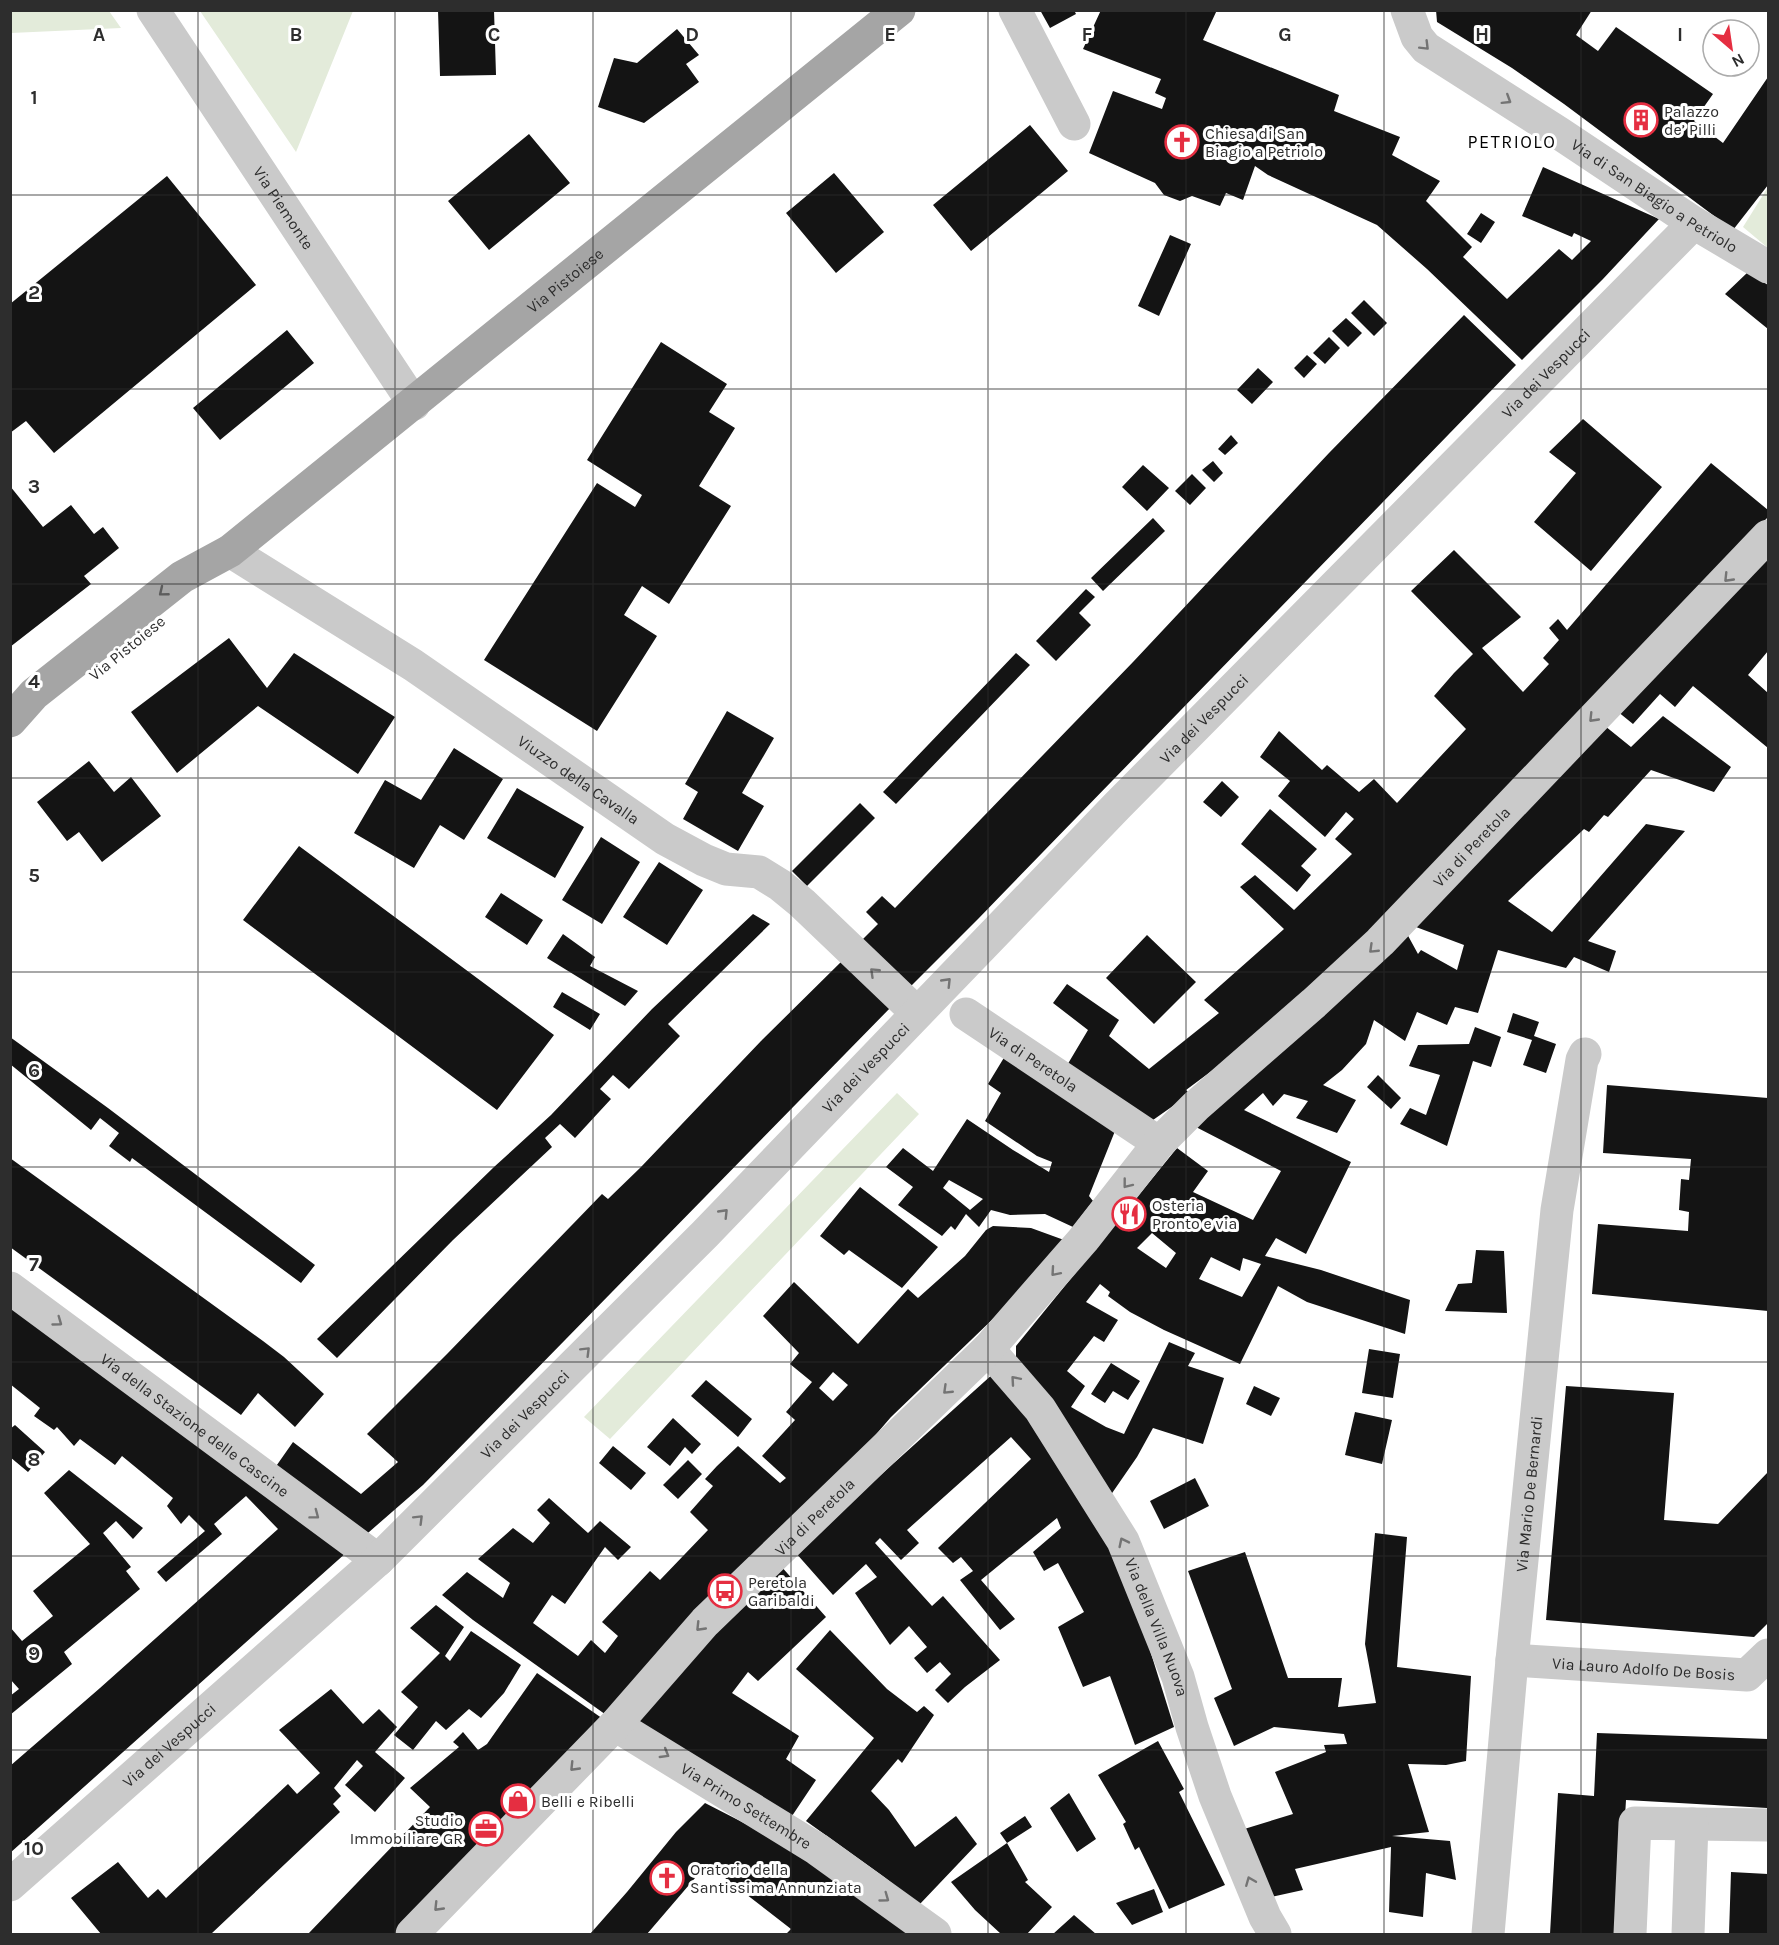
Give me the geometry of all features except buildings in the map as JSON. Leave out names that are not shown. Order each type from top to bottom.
[{"type":"main road","name":"Via Pistoiese","points":[[10,721],[34,694],[182,577],[230,551],[899,10]]},
{"type":"main road","name":"Via Pistoiese","points":[[10,730],[48,711],[195,594],[230,551]]},
{"type":"street","name":"Via Piemonte","points":[[153,10],[414,404]]},
{"type":"street","points":[[1016,10],[1074,124]]},
{"type":"street","name":"Via di San Biagio a Petriolo","points":[[1407,10],[1417,37],[1426,48],[1694,223],[1768,267]]},
{"type":"street","name":"Via dei Vespucci","points":[[10,1885],[378,1560],[705,1234],[1133,789],[1694,223]]},
{"type":"street","name":"Via di Peretola","points":[[412,1935],[615,1725],[705,1622],[988,1349],[1083,1240],[1159,1143],[1196,1106],[1380,942],[1768,536]]},
{"type":"street","name":"Viuzzo della Cavalla","points":[[230,551],[412,665],[665,839],[726,869],[759,872],[780,885],[802,903],[916,1013]]},
{"type":"street","name":"Via di Peretola","points":[[966,1014],[1159,1143]]},
{"type":"street","name":"Via Mario De Bernardi","points":[[1488,1935],[1512,1660],[1557,1210],[1582,1060],[1585,1054]]},
{"type":"street","name":"Via della Stazione delle Cascine","points":[[10,1288],[360,1549],[378,1560]]},
{"type":"street","name":"Via della Villa Nuova","points":[[988,1349],[1040,1409],[1123,1541],[1178,1677],[1215,1796],[1265,1917],[1275,1935]]},
{"type":"street","name":"Via Lauro Adolfo De Bosis","points":[[1512,1660],[1747,1676],[1768,1655]]},
{"type":"street","name":"Via Primo Settembre","points":[[615,1725],[817,1849],[935,1935]]},
{"type":"street","points":[[1630,1935],[1635,1823],[1768,1825]]},
{"type":"street","points":[[1688,1935],[1692,1824]]},
{"type":"green space","points":[[10,11],[109,11],[121,28],[11,33]]},
{"type":"green space","points":[[200,11],[353,11],[296,152]]},
{"type":"green space","points":[[1768,187],[1768,248],[1743,227]]},
{"type":"green space","points":[[897,1093],[919,1114],[610,1439],[584,1417]]},
{"type":"place","name":"Palazzo de’ Pilli","points":[[1641,120]]},
{"type":"place","name":"Chiesa di San Biagio a Petriolo","points":[[1182,142]]},
{"type":"place","name":"Osteria Pronto e via","points":[[1129,1214]]},
{"type":"place","name":"Peretola Garibaldi","points":[[725,1591]]},
{"type":"place","name":"Belli e Ribelli","points":[[518,1801]]},
{"type":"place","name":"Studio Immobiliare GR","points":[[486,1829]]},
{"type":"place","name":"Oratorio della Santissima Annunziata","points":[[667,1878]]},
{"type":"district","name":"PETRIOLO","points":[[1512,142]]}]
